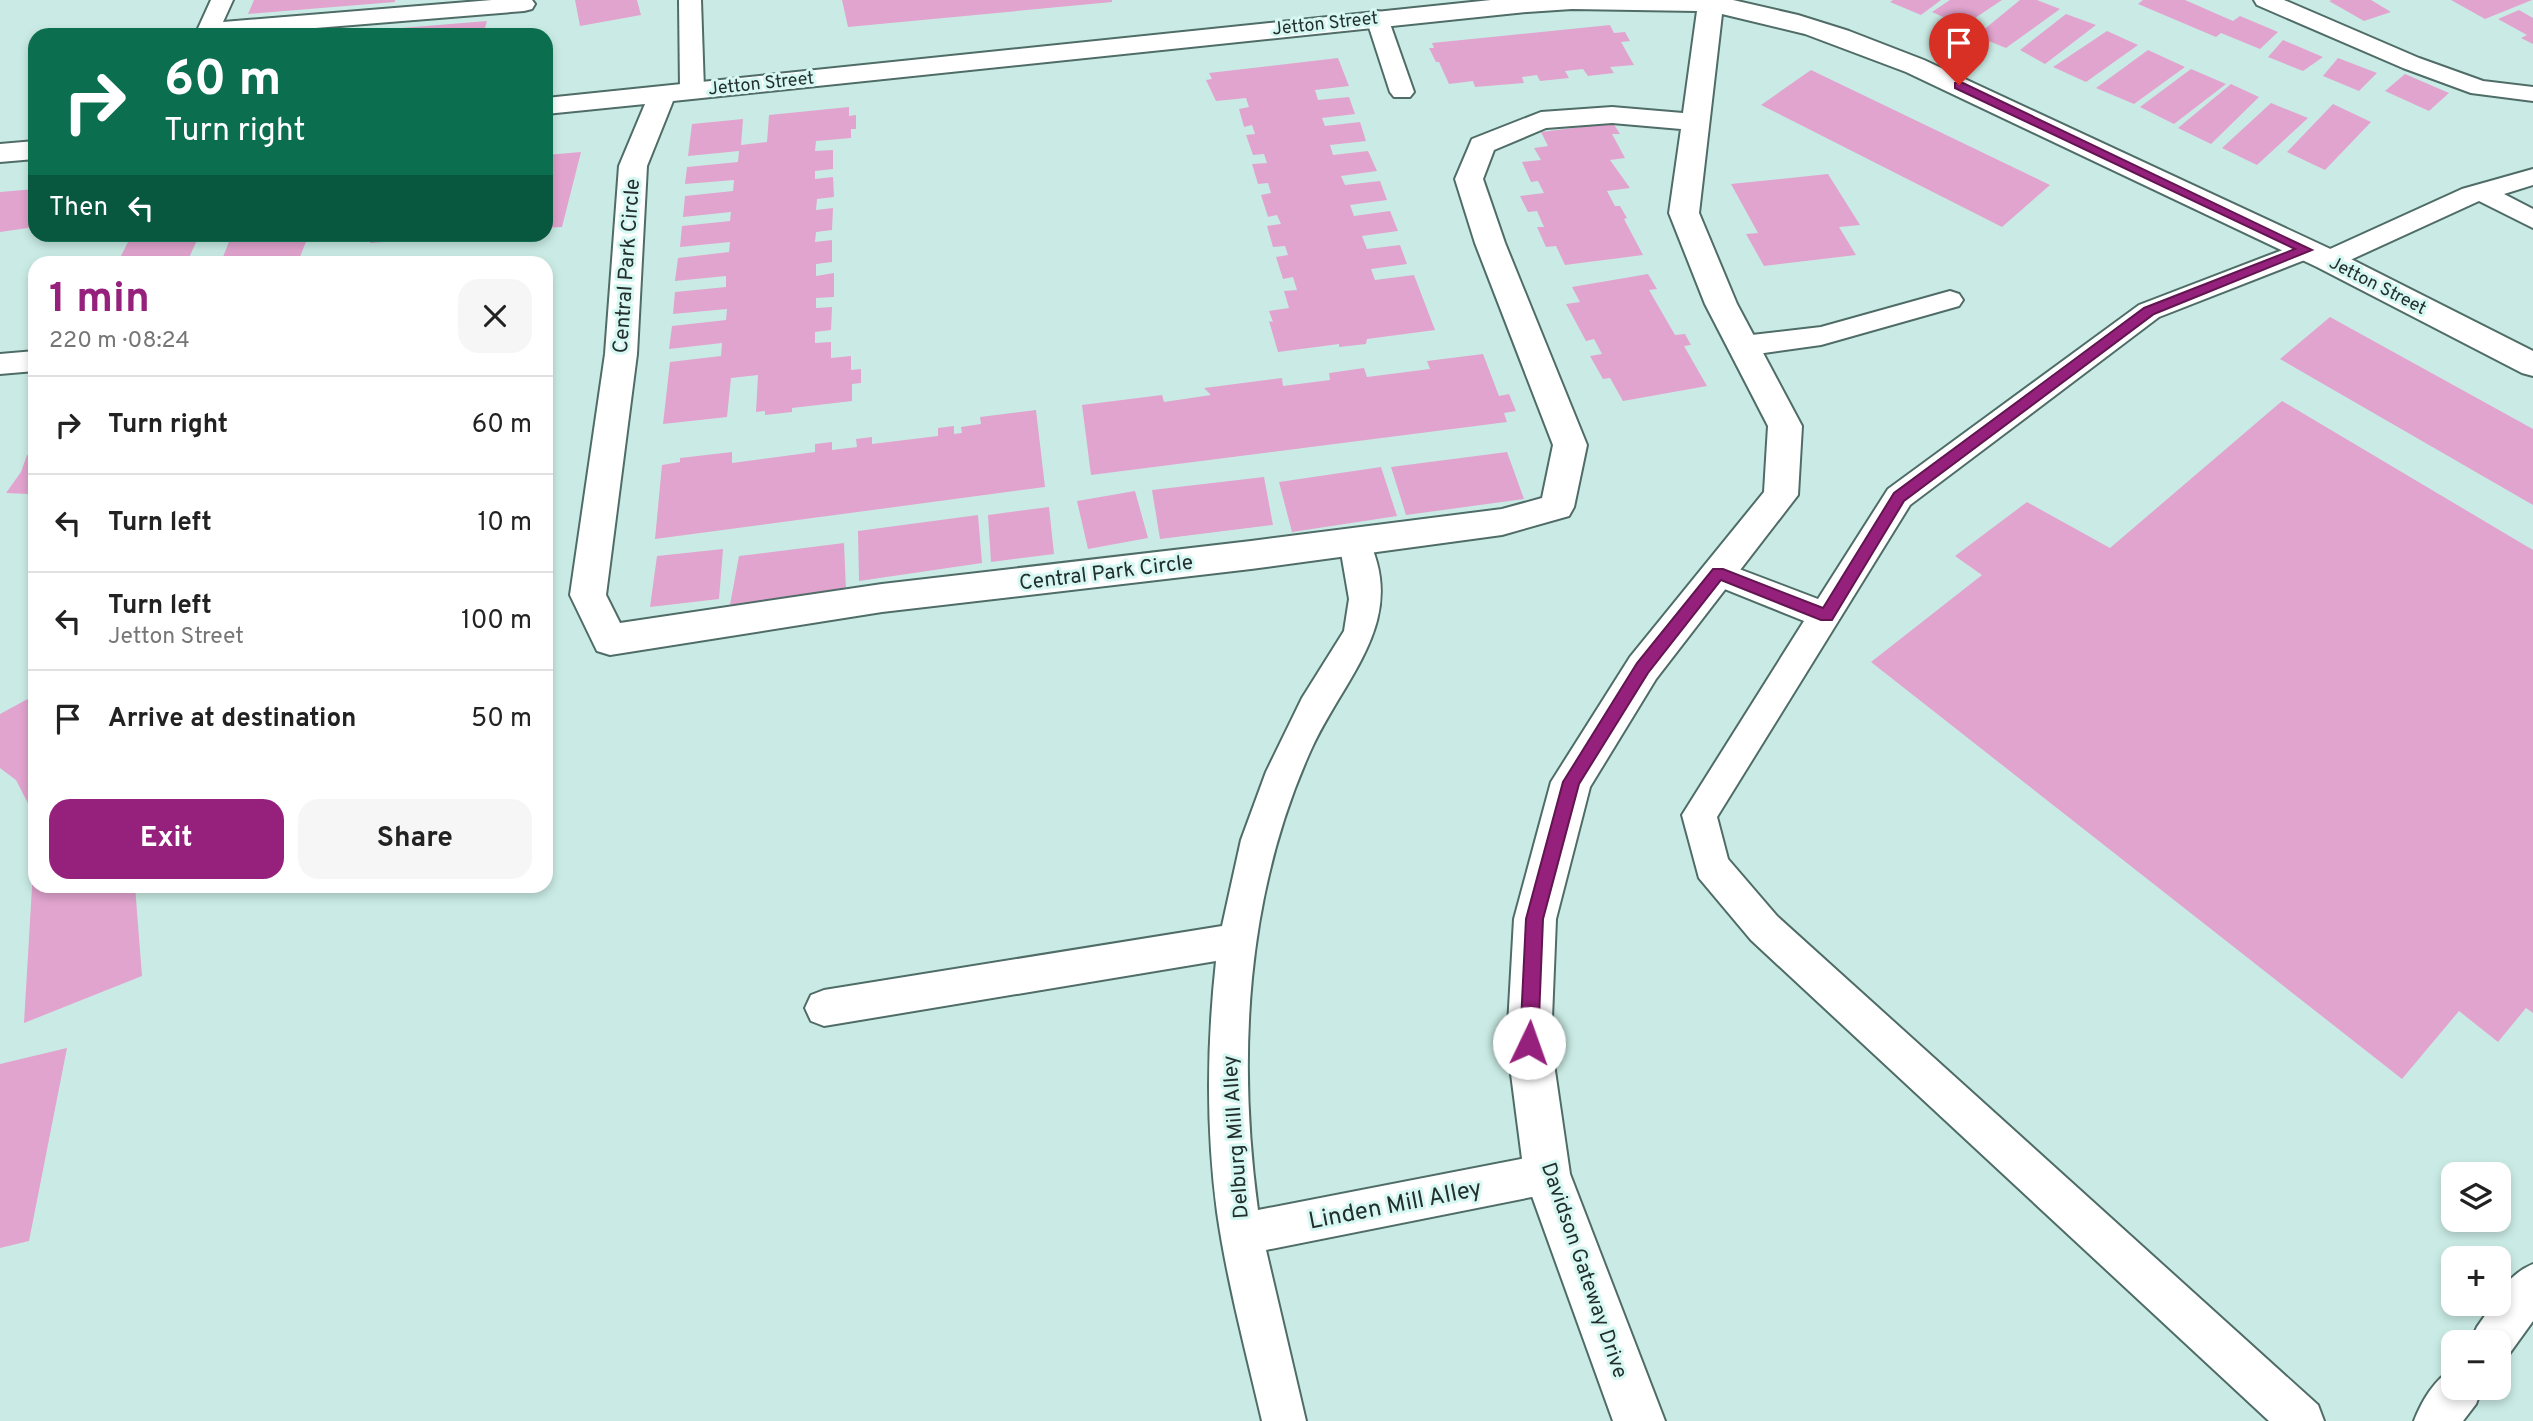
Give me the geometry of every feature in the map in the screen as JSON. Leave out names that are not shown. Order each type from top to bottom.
[{"type":"street","name":"Jetton Street","points":[[553,105],[1377,18],[1573,1],[1711,2],[1807,27],[1894,57],[2024,115],[2317,255],[2533,365]]},
{"type":"street","name":"Davidson Gateway Drive","points":[[1639,1421],[1548,1174],[1529,1043],[1535,919],[1571,782],[1643,668],[1781,495],[1786,426],[1721,304],[1684,213],[1711,2]]},
{"type":"street","name":"Central Park Circle","points":[[678,92],[633,166],[621,354],[588,595],[610,640],[882,598],[1502,522],[1558,507],[1570,444],[1490,243],[1469,180],[1482,145],[1541,120],[1612,115],[1696,122]]},
{"type":"street","points":[[0,153],[28,151]]},
{"type":"lane","points":[[209,28],[222,0]]},
{"type":"lane","points":[[678,92],[690,0]]},
{"type":"lane","points":[[2265,0],[2411,63],[2479,88],[2533,94]]},
{"type":"lane","points":[[252,28],[524,4]]},
{"type":"lane","points":[[1377,18],[1402,92]]},
{"type":"lane","points":[[2302,1421],[1764,928],[1712,867],[1699,815],[1899,497],[2149,311],[2317,255],[2481,192],[2533,177]]},
{"type":"lane","points":[[2481,192],[2533,220]]},
{"type":"lane","points":[[1743,346],[1821,336],[1950,300]]},
{"type":"lane","points":[[0,364],[28,362]]},
{"type":"lane","name":"Delburg Mill Alley","points":[[1284,1421],[1242,1234],[1234,1182],[1228,1099],[1229,1023],[1238,940],[1248,885],[1265,821],[1287,765],[1315,707],[1363,620],[1365,584],[1354,541]]},
{"type":"lane","points":[[1718,573],[1826,616]]},
{"type":"lane","points":[[824,1008],[1238,940]]},
{"type":"lane","name":"Linden Mill Alley","points":[[1242,1234],[1548,1174]]},
{"type":"lane","points":[[2501,1330],[2533,1285]]},
{"type":"lane","points":[[2436,1421],[2451,1400]]},
{"type":"building","points":[[254,0],[395,0],[395,2],[248,14]]},
{"type":"building","points":[[575,0],[637,0],[641,15],[580,26]]},
{"type":"building","points":[[842,0],[1112,0],[1112,2],[848,27]]},
{"type":"building","points":[[1941,0],[1921,15],[1890,2]]},
{"type":"building","points":[[1950,0],[2002,0],[1963,26],[1932,12]]},
{"type":"building","points":[[2020,0],[2037,0],[2060,9],[2006,48],[1976,36]]},
{"type":"building","points":[[2143,0],[2185,0],[2233,21],[2240,16],[2278,32],[2260,49],[2221,33],[2216,37],[2138,4]]},
{"type":"building","points":[[2371,0],[2391,12],[2364,21],[2329,1]]},
{"type":"building","points":[[2451,0],[2532,0],[2485,19]]},
{"type":"building","points":[[2519,10],[2533,18],[2533,44],[2521,38],[2527,35],[2498,19]]},
{"type":"building","points":[[2066,14],[2096,25],[2045,64],[2020,50]]},
{"type":"building","points":[[487,21],[485,28],[402,28]]},
{"type":"building","points":[[1610,25],[1614,33],[1625,32],[1630,41],[1621,42],[1634,65],[1610,67],[1614,73],[1588,76],[1583,69],[1565,71],[1569,78],[1540,81],[1537,75],[1522,77],[1524,83],[1475,87],[1473,81],[1449,84],[1429,48],[1434,48],[1432,43]]},
{"type":"building","points":[[2107,31],[2138,45],[2086,82],[2053,67]]},
{"type":"building","points":[[2283,40],[2323,57],[2303,71],[2268,57]]},
{"type":"building","points":[[2148,50],[2185,67],[2134,104],[2096,88]]},
{"type":"building","points":[[1338,58],[1349,86],[1315,90],[1318,100],[1349,97],[1355,114],[1322,118],[1325,126],[1360,122],[1366,141],[1330,145],[1333,155],[1368,151],[1377,171],[1341,176],[1345,185],[1380,181],[1387,200],[1350,205],[1354,216],[1390,211],[1398,231],[1362,236],[1367,249],[1400,245],[1407,264],[1371,269],[1375,280],[1414,275],[1435,330],[1367,339],[1366,344],[1339,347],[1339,344],[1278,352],[1269,321],[1273,322],[1269,311],[1289,308],[1284,291],[1297,290],[1293,277],[1283,279],[1276,257],[1288,255],[1285,246],[1273,247],[1267,226],[1281,224],[1277,215],[1268,217],[1261,195],[1271,193],[1268,183],[1258,184],[1252,164],[1267,163],[1264,154],[1253,155],[1246,135],[1255,134],[1252,125],[1244,127],[1239,109],[1249,107],[1246,98],[1216,101],[1206,80],[1212,79],[1209,73]]},
{"type":"building","points":[[2338,58],[2377,73],[2359,91],[2323,76]]},
{"type":"building","points":[[2191,69],[2226,84],[2174,124],[2140,107]]},
{"type":"building","points":[[1811,70],[2050,185],[2002,227],[1761,105]]},
{"type":"building","points":[[2405,74],[2449,93],[2429,111],[2385,91]]},
{"type":"building","points":[[2231,84],[2259,97],[2211,144],[2178,128]]},
{"type":"building","points":[[2271,103],[2308,118],[2257,165],[2222,148]]},
{"type":"building","points":[[2333,104],[2371,122],[2325,170],[2287,152]]},
{"type":"building","points":[[849,107],[849,116],[856,115],[856,129],[851,129],[851,138],[816,141],[815,151],[833,150],[833,169],[815,171],[815,179],[833,177],[834,197],[817,199],[816,210],[833,208],[832,230],[816,232],[815,242],[832,240],[832,262],[816,264],[816,276],[834,273],[834,297],[816,298],[816,308],[832,307],[831,330],[815,332],[815,343],[831,342],[831,358],[851,356],[851,370],[861,369],[861,383],[852,384],[852,401],[792,408],[792,412],[765,415],[765,411],[756,412],[758,375],[731,378],[727,417],[663,424],[670,362],[721,356],[722,343],[669,349],[672,326],[726,320],[727,309],[673,314],[675,292],[726,287],[726,276],[675,281],[678,258],[729,252],[730,242],[680,247],[682,226],[730,221],[731,212],[683,217],[685,196],[733,191],[734,180],[685,184],[687,167],[738,162],[739,151],[688,156],[692,124],[743,119],[741,145],[767,142],[769,115]]},
{"type":"building","points":[[1613,123],[1620,134],[1612,134],[1625,158],[1610,160],[1630,188],[1607,191],[1615,206],[1620,206],[1627,218],[1624,219],[1643,255],[1565,265],[1556,246],[1546,247],[1537,227],[1544,227],[1537,211],[1528,212],[1520,196],[1544,193],[1538,181],[1531,182],[1522,162],[1541,160],[1534,148],[1548,146],[1541,132]]},
{"type":"building","points":[[581,152],[562,227],[553,228],[553,154]]},
{"type":"building","points":[[1828,174],[1860,225],[1839,227],[1856,255],[1764,266],[1746,234],[1758,233],[1731,184]]},
{"type":"building","points":[[28,190],[28,228],[0,232],[0,192]]},
{"type":"building","points":[[128,242],[196,242],[190,256],[121,256]]},
{"type":"building","points":[[229,242],[306,242],[300,256],[223,256]]},
{"type":"building","points":[[1648,274],[1657,289],[1649,290],[1675,335],[1685,334],[1691,345],[1684,346],[1707,386],[1623,401],[1610,378],[1603,379],[1590,356],[1602,354],[1594,339],[1586,341],[1566,304],[1580,302],[1572,287]]},
{"type":"building","points":[[2330,317],[2533,429],[2533,505],[2280,359]]},
{"type":"building","points":[[1483,354],[1499,396],[1509,394],[1516,411],[1504,413],[1507,422],[1091,475],[1082,405],[1162,395],[1164,402],[1211,395],[1204,388],[1282,378],[1283,386],[1330,380],[1329,373],[1364,368],[1367,377],[1430,369],[1427,361]]},
{"type":"building","points":[[2282,401],[2533,550],[2533,1013],[2526,1008],[2498,1042],[2459,1011],[2402,1079],[1871,662],[1982,575],[1955,556],[2027,502],[2110,548]]},
{"type":"building","points":[[1036,410],[1045,487],[655,539],[662,465],[680,462],[680,458],[732,452],[732,463],[815,452],[815,444],[832,442],[832,450],[857,447],[856,439],[872,437],[872,444],[938,436],[938,428],[954,426],[954,434],[962,433],[961,427],[981,424],[980,417]]},
{"type":"building","points":[[1507,452],[1524,499],[1406,515],[1391,467]]},
{"type":"building","points":[[28,455],[28,494],[6,493],[21,472]]},
{"type":"building","points":[[1381,467],[1397,516],[1292,532],[1279,482]]},
{"type":"building","points":[[1264,477],[1273,525],[1160,539],[1152,490]]},
{"type":"building","points":[[1135,491],[1148,538],[1088,549],[1077,501]]},
{"type":"building","points":[[1049,507],[1054,554],[991,562],[988,515]]},
{"type":"building","points":[[978,515],[982,563],[859,581],[858,531]]},
{"type":"building","points":[[844,543],[846,590],[730,605],[739,556]]},
{"type":"building","points":[[723,549],[719,599],[650,607],[657,556]]},
{"type":"building","points":[[28,699],[28,803],[16,780],[0,768],[0,714]]},
{"type":"building","points":[[32,893],[136,893],[142,976],[24,1023]]},
{"type":"building","points":[[67,1048],[29,1241],[0,1248],[0,1064]]},
{"type":"route","points":[[1529,1043],[1535,919],[1571,782],[1643,668],[1718,573],[1826,616],[1899,497],[2149,311],[2306,250],[1959,85]]}]
